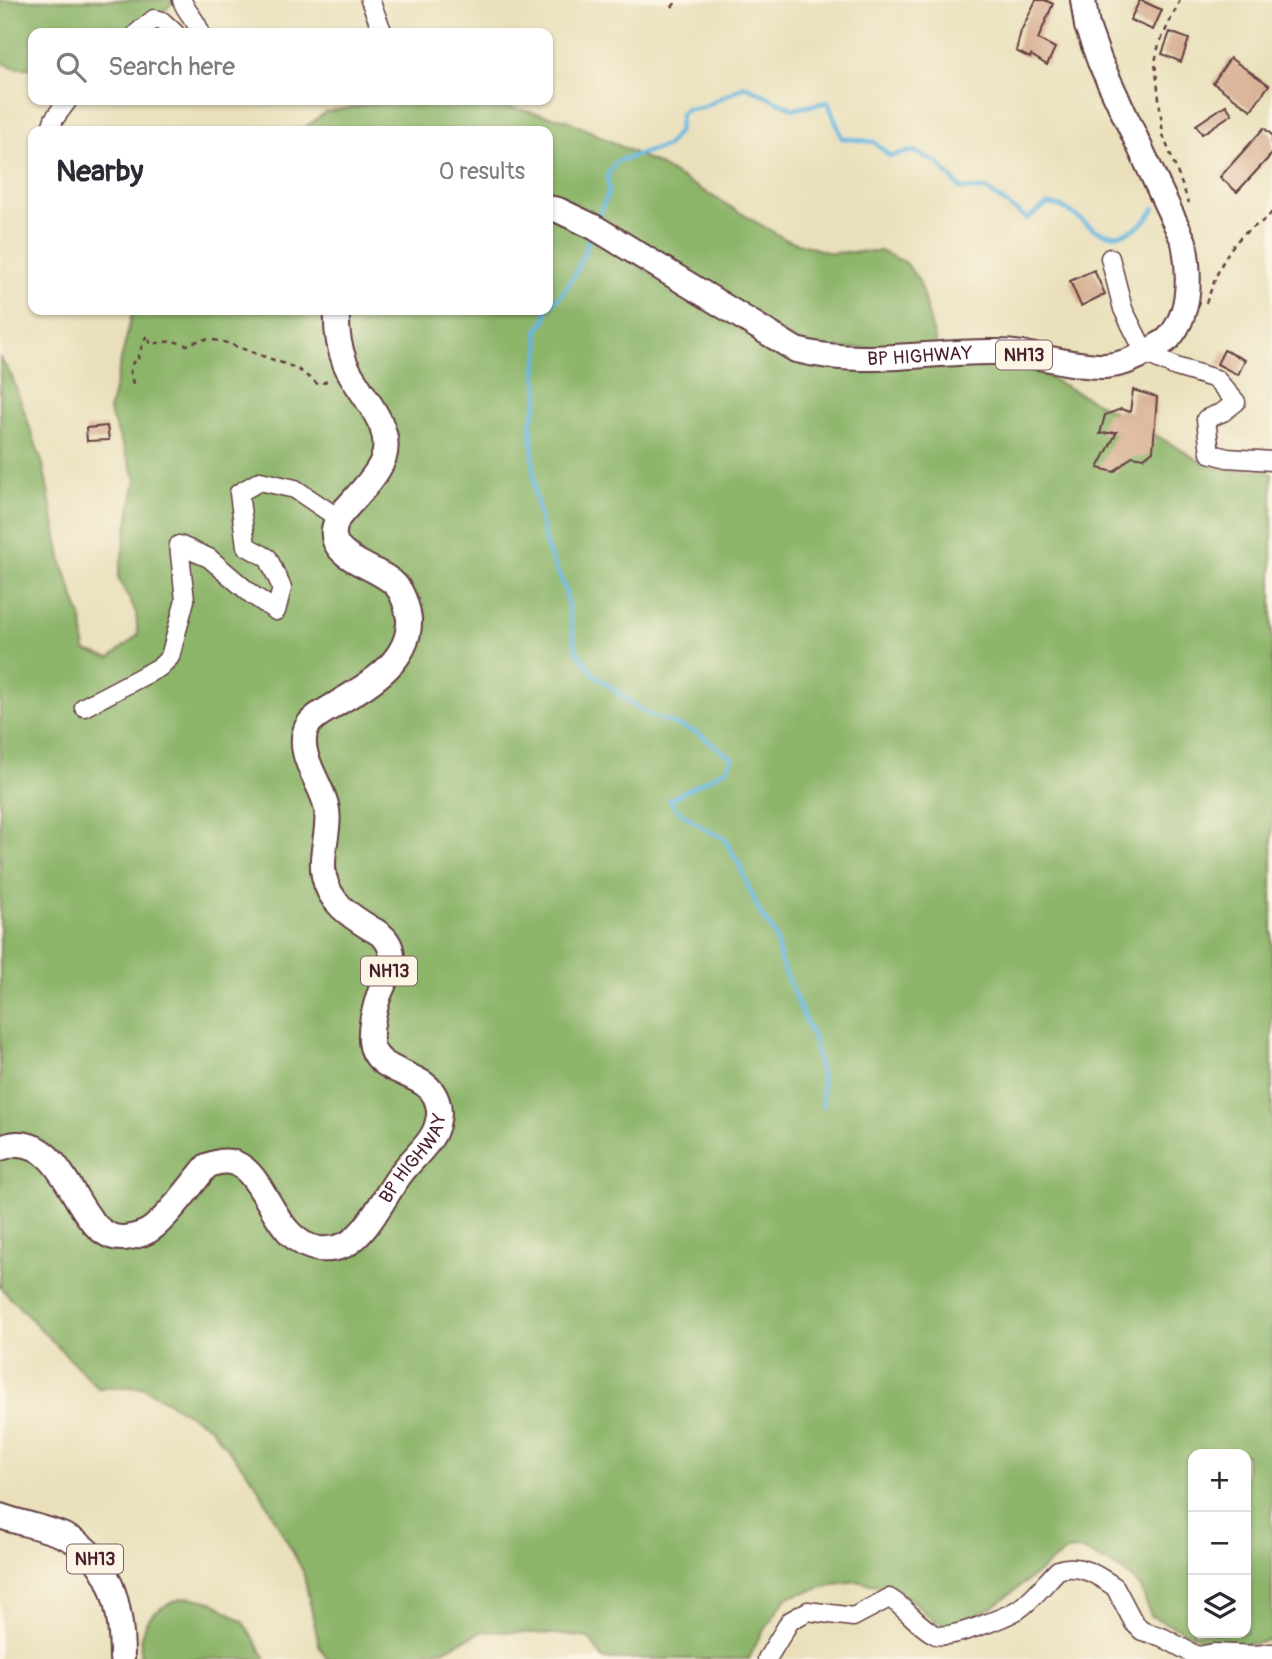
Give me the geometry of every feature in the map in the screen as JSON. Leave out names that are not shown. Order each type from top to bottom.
[{"type":"highway","name":"BP HIGHWAY","points":[[553,209],[594,227],[796,350],[826,358],[1000,352],[1104,366],[1124,363],[1167,339],[1180,320],[1187,299],[1187,258],[1184,242],[1100,62],[1087,26],[1083,0]]},
{"type":"highway","points":[[337,315],[336,332],[345,365],[380,422],[385,451],[378,469],[338,518]]},
{"type":"highway","name":"BP HIGHWAY","points":[[0,1148],[16,1144],[44,1154],[55,1164],[101,1231],[115,1239],[134,1237],[153,1228],[207,1166],[218,1161],[230,1161],[249,1171],[287,1233],[307,1247],[330,1250],[347,1244],[363,1230],[403,1170],[432,1136],[439,1113],[433,1091],[427,1085],[385,1063],[376,1055],[371,1045],[371,1025],[390,968],[391,949],[383,936],[341,908],[332,898],[323,874],[327,807],[305,751],[304,737],[313,719],[382,674],[396,658],[407,637],[409,620],[400,589],[392,581],[340,550],[334,538],[334,527],[338,518]]},
{"type":"highway","name":"NH13","points":[[0,1516],[64,1536],[95,1558],[112,1586],[118,1606],[122,1627],[122,1659]]},
{"type":"street","points":[[182,0],[185,9],[199,28]]},
{"type":"street","points":[[370,0],[381,28]]},
{"type":"street","points":[[143,28],[154,19],[162,21],[170,28]]},
{"type":"street","points":[[52,126],[64,105]]},
{"type":"street","points":[[1110,258],[1123,309],[1145,353],[1176,367],[1216,379],[1236,402],[1223,412],[1206,419],[1210,453],[1272,461]]},
{"type":"street","points":[[84,706],[160,667],[170,657],[185,600],[180,545],[209,558],[251,594],[276,611],[282,588],[268,558],[246,546],[239,494],[260,481],[295,489],[338,518]]},
{"type":"street","points":[[767,1659],[790,1621],[808,1611],[853,1618],[889,1598],[938,1636],[958,1634],[1018,1609],[1058,1570],[1065,1567],[1084,1569],[1111,1584],[1134,1623],[1142,1631],[1162,1637],[1197,1656],[1214,1653],[1241,1656],[1272,1653]]},
{"type":"path","points":[[672,8],[678,0]]},
{"type":"path","points":[[1180,0],[1159,44],[1155,62],[1163,135],[1190,207]]},
{"type":"path","points":[[1203,310],[1229,251],[1242,235],[1272,212]]},
{"type":"path","points":[[134,384],[130,371],[133,362],[139,360],[138,356],[146,337],[149,336],[150,344],[173,341],[187,345],[203,339],[221,341],[296,368],[319,385],[333,379],[345,365]]},
{"type":"green space","points":[[0,0],[174,0],[166,10],[149,15],[132,28],[28,28],[28,68],[16,68],[0,62]]},
{"type":"green space","points":[[367,105],[498,105],[567,120],[659,165],[785,239],[830,253],[880,251],[905,262],[919,281],[937,347],[827,349],[797,342],[553,205],[553,126],[307,126],[326,112]]},
{"type":"green space","points":[[553,217],[795,357],[986,359],[1026,366],[1128,419],[1202,462],[1229,470],[1262,470],[1272,474],[1272,1639],[1218,1647],[1199,1638],[1251,1638],[1251,1449],[1188,1449],[1188,1633],[1151,1616],[1141,1588],[1125,1572],[1083,1550],[1066,1551],[993,1607],[959,1624],[944,1624],[929,1617],[913,1601],[895,1589],[857,1581],[787,1597],[756,1642],[749,1659],[603,1659],[589,1638],[483,1631],[446,1649],[401,1659],[327,1659],[319,1645],[303,1571],[255,1482],[210,1427],[142,1387],[98,1388],[0,1287],[0,358],[12,377],[43,465],[62,563],[82,620],[85,651],[110,658],[138,635],[136,612],[118,578],[136,479],[109,411],[132,315],[323,315],[323,334],[345,336],[347,315],[553,315]]},
{"type":"green space","points":[[188,1597],[213,1602],[243,1622],[266,1659],[140,1659],[142,1633],[150,1618],[168,1604]]},
{"type":"building","points":[[1036,0],[1053,4],[1038,39],[1055,48],[1047,65],[1031,55],[1030,58],[1016,51],[1021,31]]},
{"type":"building","points":[[1140,0],[1162,10],[1153,30],[1130,20]]},
{"type":"building","points":[[1170,32],[1189,39],[1181,62],[1162,54]]},
{"type":"building","points":[[1230,58],[1269,85],[1251,110],[1213,83]]},
{"type":"building","points":[[1226,105],[1232,114],[1202,134],[1196,125]]},
{"type":"building","points":[[1264,128],[1272,135],[1272,154],[1237,192],[1220,177]]},
{"type":"building","points":[[1094,270],[1105,294],[1081,306],[1070,281]]},
{"type":"building","points":[[1224,350],[1245,360],[1238,375],[1217,364]]},
{"type":"building","points":[[1133,390],[1157,397],[1153,451],[1144,458],[1132,456],[1114,472],[1098,468],[1117,432],[1100,434],[1105,415],[1121,409],[1130,412]]},
{"type":"building","points":[[107,426],[109,440],[87,441],[86,428]]},
{"type":"waterway","points":[[597,220],[609,191],[607,175],[617,161],[667,146],[678,132],[681,114],[687,109],[701,108],[745,86],[794,109],[828,102],[842,138],[874,142],[890,156],[913,151],[938,163],[961,189],[986,189],[1027,219],[1048,204],[1065,209],[1103,233],[1119,234],[1140,225],[1155,208]]},
{"type":"waterway","points":[[553,303],[570,283],[591,234]]},
{"type":"waterway","points":[[546,315],[537,331],[540,349],[536,371],[539,397],[531,423],[535,494],[546,546],[565,589],[576,650],[594,674],[627,700],[650,715],[698,733],[732,758],[727,769],[669,800],[675,808],[724,838],[738,862],[759,911],[775,935],[781,963],[813,1038],[822,1080],[823,1106]]}]
